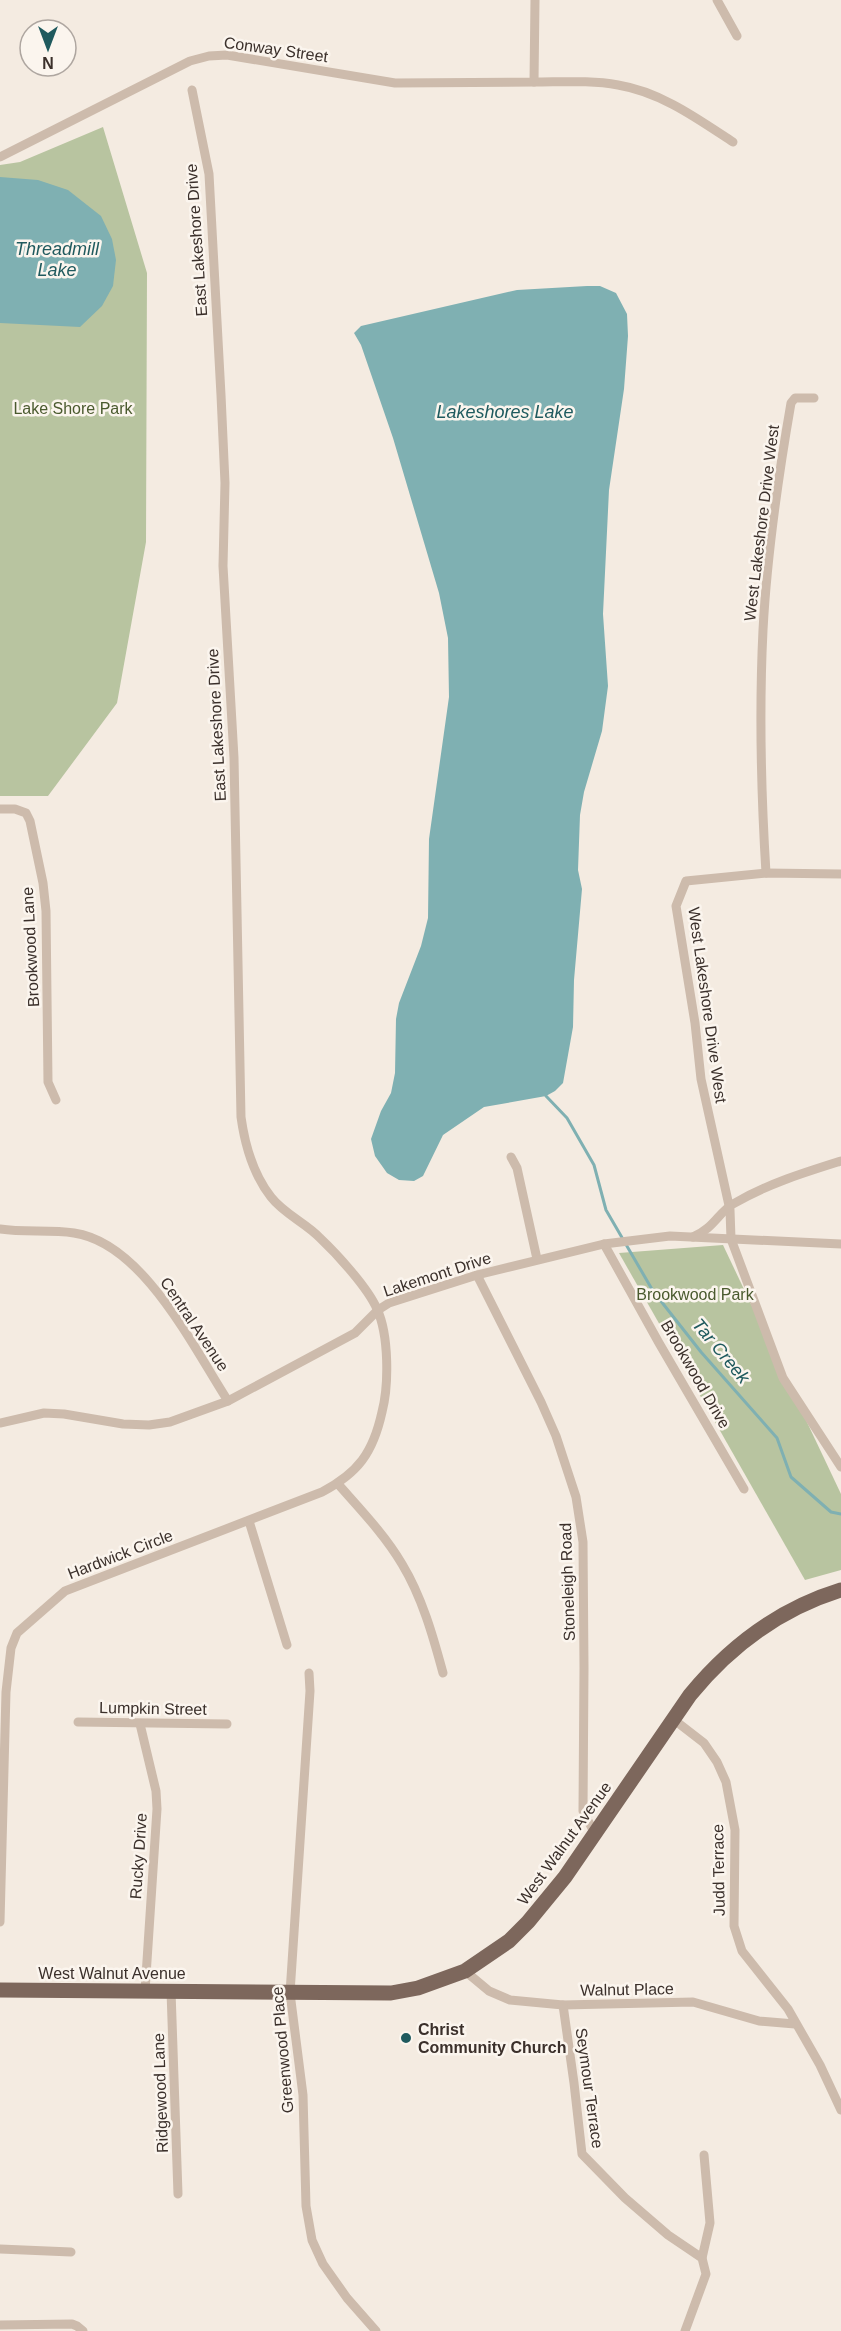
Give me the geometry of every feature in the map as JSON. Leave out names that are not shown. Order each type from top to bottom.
[{"type":"main road","name":"West Walnut Avenue","points":[[0,1990],[391,1993],[426,1986],[465,1971],[509,1941],[545,1904],[673,1719],[709,1672],[738,1644],[791,1610],[841,1590]]},
{"type":"street","points":[[534,82],[535,0]]},
{"type":"street","points":[[717,0],[737,36]]},
{"type":"street","name":"Conway Street","points":[[0,157],[190,62],[209,56],[227,56],[395,83],[534,82],[618,85],[642,91],[688,112],[733,142]]},
{"type":"street","name":"East Lakeshore Drive","points":[[192,90],[209,174],[225,483],[223,566],[234,758],[244,1137],[249,1158],[272,1198],[320,1237],[370,1296],[378,1310]]},
{"type":"street","name":"West Lakeshore Drive West","points":[[814,398],[795,398],[791,403],[769,554],[763,630],[761,705],[761,785],[766,873],[686,881],[676,906],[701,1079],[729,1206],[731,1239],[783,1378],[841,1467]]},
{"type":"street","name":"Brookwood Lane","points":[[0,809],[15,809],[26,813],[30,821],[41,873],[46,911],[48,1082],[56,1100]]},
{"type":"street","points":[[766,873],[841,874]]},
{"type":"street","points":[[511,1157],[517,1168],[537,1259]]},
{"type":"street","points":[[692,1237],[715,1223],[729,1206],[773,1183],[841,1161]]},
{"type":"street","name":"Central Avenue","points":[[0,1229],[73,1232],[110,1246],[141,1272],[159,1293],[228,1401]]},
{"type":"street","name":"Lakemont Drive","points":[[0,1423],[44,1413],[123,1424],[148,1425],[170,1422],[228,1401],[355,1333],[378,1310],[389,1303],[477,1275],[604,1244],[670,1236],[841,1244]]},
{"type":"street","name":"Brookwood Drive","points":[[604,1244],[744,1489]]},
{"type":"street","name":"Stoneleigh Road","points":[[477,1275],[542,1402],[576,1497],[583,1553],[583,1811],[595,1834]]},
{"type":"street","name":"Hardwick Circle","points":[[0,1922],[6,1692],[11,1648],[16,1633],[65,1591],[322,1492],[350,1475],[365,1458],[375,1440],[385,1402],[385,1354],[378,1310]]},
{"type":"street","points":[[338,1484],[383,1536],[407,1572],[432,1634],[443,1673]]},
{"type":"street","points":[[249,1521],[287,1645]]},
{"type":"street","name":"Greenwood Place","points":[[309,1673],[310,1691],[290,1993],[303,2095],[306,2206],[312,2240],[334,2281],[376,2331]]},
{"type":"street","name":"Judd Terrace","points":[[673,1719],[704,1743],[723,1772],[735,1830],[734,1926],[742,1951],[788,2009],[820,2065],[841,2110]]},
{"type":"street","name":"Lumpkin Street","points":[[78,1722],[227,1724]]},
{"type":"street","name":"Rucky Drive","points":[[140,1724],[156,1791],[157,1809],[145,1991]]},
{"type":"street","name":"Walnut Place","points":[[465,1971],[498,1996],[510,2000],[563,2006],[693,2002],[759,2022],[795,2024]]},
{"type":"street","name":"Ridgewood Lane","points":[[171,1991],[178,2194]]},
{"type":"street","name":"Seymour Terrace","points":[[563,2006],[582,2154],[642,2213],[668,2235],[702,2258]]},
{"type":"street","points":[[686,2331],[706,2274],[702,2258],[710,2223],[704,2155]]},
{"type":"street","points":[[0,2249],[71,2252]]},
{"type":"street","points":[[0,2325],[72,2324],[83,2331]]},
{"type":"green space","name":"Lake Shore Park","points":[[103,127],[147,273],[146,542],[117,703],[48,796],[0,796],[0,165],[20,162]]},
{"type":"green space","name":"Brookwood Park","points":[[723,1245],[841,1494],[841,1570],[805,1580],[619,1253]]},
{"type":"water","name":"Threadmill Lake","points":[[0,177],[38,180],[68,190],[101,216],[112,239],[116,260],[113,286],[102,306],[80,327],[0,323]]},
{"type":"water","name":"Lakeshores Lake","points":[[600,286],[616,293],[627,314],[628,336],[624,389],[609,490],[603,614],[608,686],[602,731],[584,792],[580,815],[578,870],[582,889],[574,980],[573,1027],[563,1083],[546,1096],[484,1107],[443,1135],[423,1176],[414,1181],[399,1180],[387,1173],[375,1156],[371,1139],[381,1111],[391,1093],[395,1073],[396,1019],[399,1003],[421,946],[428,918],[429,839],[449,697],[448,638],[439,593],[393,438],[361,345],[354,333],[361,326],[517,290]]},
{"type":"waterway","name":"Tar Creek","points":[[546,1096],[567,1118],[594,1165],[606,1210],[653,1291],[701,1352],[777,1438],[791,1477],[831,1512],[841,1514]]},
{"type":"place","name":"Christ Community Church","points":[[406,2038]]}]
